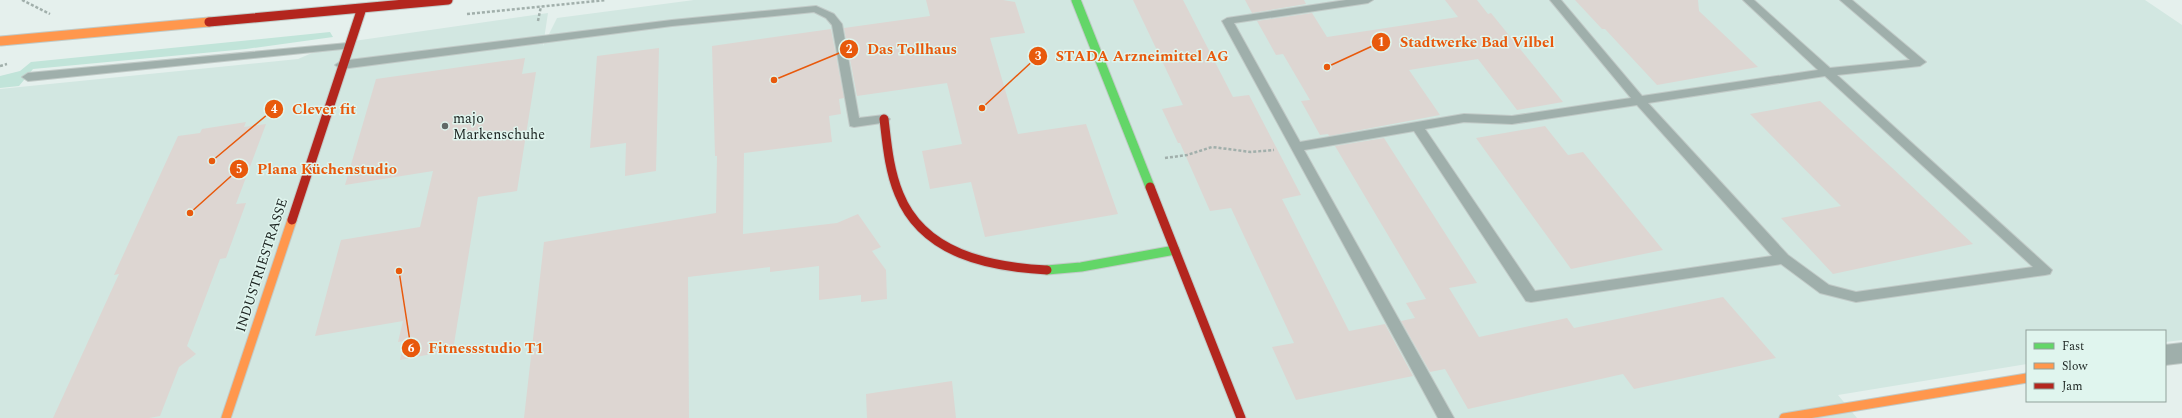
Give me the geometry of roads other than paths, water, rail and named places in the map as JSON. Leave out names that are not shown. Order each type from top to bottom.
[{"type":"street","points":[[2,39],[448,0]]},
{"type":"street","points":[[1076,0],[1241,418]]},
{"type":"street","name":"INDUSTRIESTRASSE","points":[[226,418],[341,65],[362,8]]},
{"type":"street","points":[[884,119],[897,186],[902,202],[922,229],[941,245],[964,256],[1017,270],[1049,270],[1175,250]]},
{"type":"street","points":[[2166,356],[2182,353]]},
{"type":"street","points":[[1784,418],[2026,378]]},
{"type":"lane","points":[[1368,0],[1228,21],[1446,418]]},
{"type":"lane","points":[[1555,0],[1639,100],[1783,259],[1825,289],[1856,298],[2045,270],[1748,0]]},
{"type":"lane","points":[[1297,147],[1464,118],[1512,120],[1827,72],[1920,62],[1845,0]]},
{"type":"lane","points":[[341,65],[672,23],[816,9],[830,16],[837,24],[854,123],[884,119]]},
{"type":"lane","points":[[28,77],[348,46]]},
{"type":"lane","points":[[1417,126],[1531,297],[1783,259]]},
{"type":"place","name":"Stadtwerke Bad Vilbel","points":[[1327,67]]},
{"type":"place","name":"Das Tollhaus","points":[[774,80]]},
{"type":"place","name":"STADA Arzneimittel AG","points":[[982,108]]},
{"type":"place","name":"majo Markenschuhe","points":[[445,126]]},
{"type":"place","name":"Clever fit","points":[[212,161]]},
{"type":"place","name":"Plana Küchenstudio","points":[[190,213]]},
{"type":"place","name":"Fitnessstudio T1","points":[[399,271]]}]
